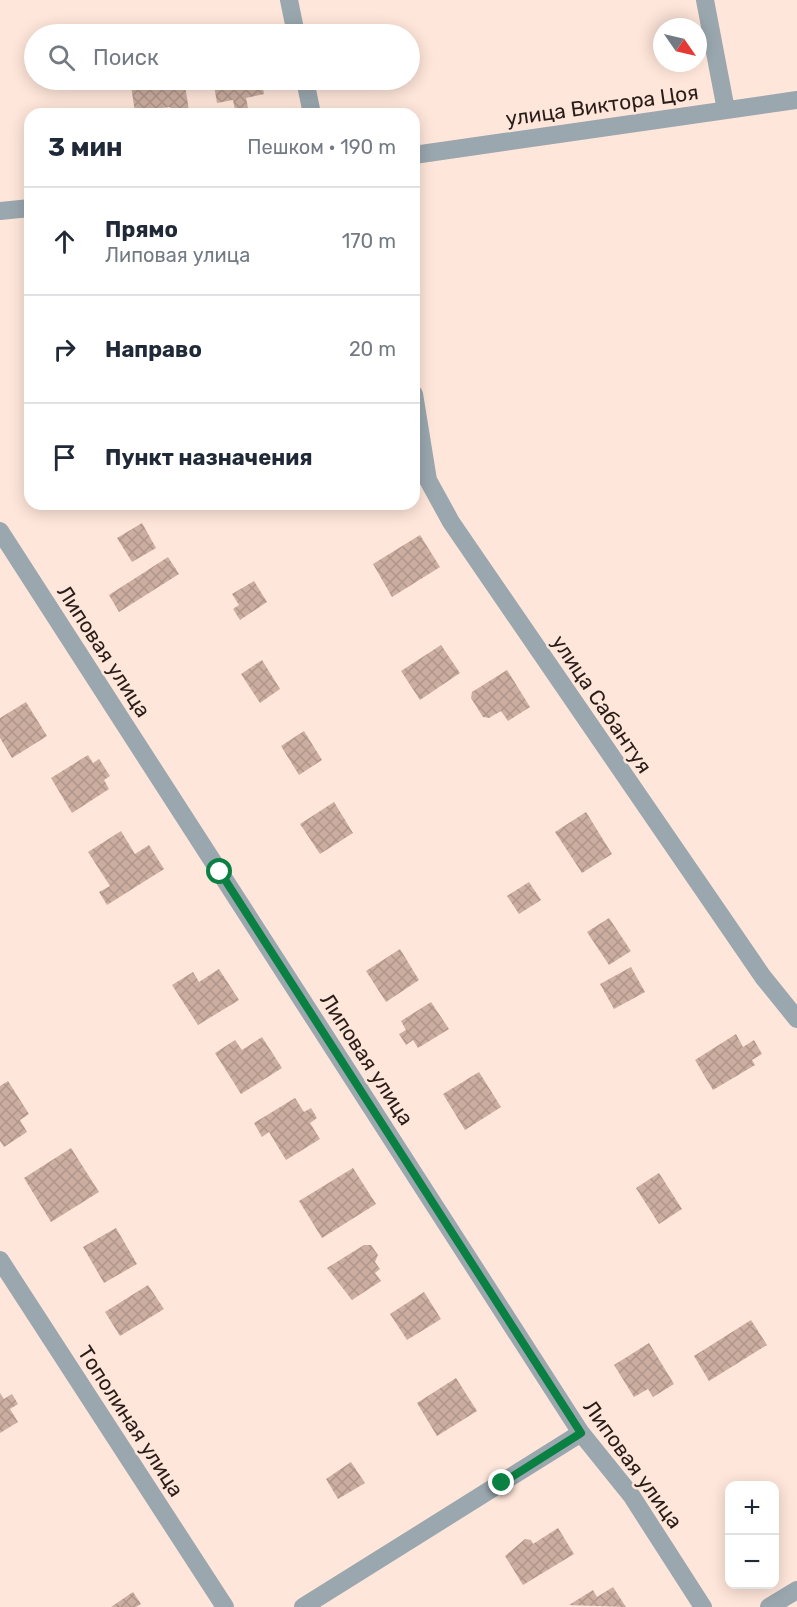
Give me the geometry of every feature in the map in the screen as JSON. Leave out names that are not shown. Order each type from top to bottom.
[{"type":"street","points":[[289,0],[294,24]]},
{"type":"street","points":[[705,0],[726,110]]},
{"type":"street","points":[[307,90],[311,108]]},
{"type":"street","name":"улица Виктора Цоя","points":[[420,153],[797,100]]},
{"type":"street","points":[[0,211],[24,209]]},
{"type":"street","name":"улица Сабантуя","points":[[420,431],[428,480],[451,522],[763,977],[797,1019]]},
{"type":"street","name":"Липовая улица","points":[[0,531],[581,1433],[631,1495],[703,1607]]},
{"type":"street","name":"Тополиная улица","points":[[0,1260],[225,1607]]},
{"type":"street","points":[[303,1607],[581,1433]]},
{"type":"street","points":[[769,1607],[797,1590]]},
{"type":"building","points":[[132,90],[186,90],[189,108],[134,108]]},
{"type":"building","points":[[215,90],[263,90],[264,94],[246,98],[248,108],[235,108],[233,100],[217,103]]},
{"type":"building","points":[[142,523],[156,548],[132,562],[117,538]]},
{"type":"building","points":[[420,535],[440,567],[392,597],[373,564]]},
{"type":"building","points":[[168,557],[179,574],[119,612],[109,595]]},
{"type":"building","points":[[254,581],[267,602],[240,620],[233,609],[239,605],[232,594]]},
{"type":"building","points":[[441,645],[460,673],[420,700],[401,671]]},
{"type":"building","points":[[262,660],[280,689],[260,703],[241,674]]},
{"type":"building","points":[[507,670],[530,707],[508,721],[501,711],[489,718],[483,717],[471,698],[472,692]]},
{"type":"building","points":[[26,702],[47,736],[12,758],[0,738],[0,718]]},
{"type":"building","points":[[304,731],[322,760],[299,775],[281,746]]},
{"type":"building","points":[[88,755],[93,763],[99,759],[110,776],[104,780],[109,789],[72,813],[51,778]]},
{"type":"building","points":[[334,802],[353,833],[320,854],[300,824]]},
{"type":"building","points":[[586,812],[612,854],[582,873],[555,832]]},
{"type":"building","points":[[121,831],[135,854],[149,845],[164,869],[107,905],[99,892],[110,886],[88,852]]},
{"type":"building","points":[[529,882],[541,900],[519,914],[507,896]]},
{"type":"building","points":[[609,918],[631,951],[609,965],[587,932]]},
{"type":"building","points":[[400,949],[419,980],[386,1002],[366,971]]},
{"type":"building","points":[[631,967],[645,992],[614,1009],[600,984]]},
{"type":"building","points":[[219,969],[239,1000],[198,1025],[172,985],[193,972],[199,982]]},
{"type":"building","points":[[431,1002],[449,1029],[418,1048],[413,1040],[406,1045],[399,1034],[406,1030],[401,1021]]},
{"type":"building","points":[[736,1034],[743,1047],[754,1040],[762,1054],[752,1060],[755,1065],[713,1090],[695,1060]]},
{"type":"building","points":[[262,1037],[282,1068],[241,1094],[215,1053],[235,1040],[242,1050]]},
{"type":"building","points":[[479,1072],[501,1107],[465,1130],[443,1094]]},
{"type":"building","points":[[8,1081],[29,1114],[20,1120],[27,1132],[4,1147],[0,1141],[0,1086]]},
{"type":"building","points":[[295,1098],[304,1112],[311,1108],[317,1118],[310,1123],[320,1139],[286,1160],[269,1132],[262,1137],[254,1123]]},
{"type":"building","points":[[71,1148],[99,1192],[51,1222],[24,1178]]},
{"type":"building","points":[[353,1168],[376,1204],[322,1238],[299,1201]]},
{"type":"building","points":[[659,1173],[682,1209],[659,1224],[636,1188]]},
{"type":"building","points":[[116,1228],[137,1264],[104,1283],[83,1247]]},
{"type":"building","points":[[364,1245],[371,1245],[378,1255],[375,1262],[380,1269],[375,1273],[381,1281],[352,1300],[327,1268]]},
{"type":"building","points":[[148,1285],[164,1309],[120,1336],[105,1312]]},
{"type":"building","points":[[424,1292],[441,1319],[407,1340],[390,1314]]},
{"type":"building","points":[[751,1320],[767,1345],[709,1381],[694,1356]]},
{"type":"building","points":[[649,1343],[674,1384],[653,1397],[648,1389],[634,1397],[614,1365]]},
{"type":"building","points":[[456,1378],[477,1411],[437,1436],[417,1403]]},
{"type":"building","points":[[0,1393],[4,1399],[12,1394],[18,1404],[10,1409],[18,1422],[0,1433]]},
{"type":"building","points":[[351,1462],[365,1483],[338,1499],[326,1479]]},
{"type":"building","points":[[558,1528],[574,1554],[523,1585],[505,1556],[525,1539],[531,1540],[533,1544]]},
{"type":"building","points":[[613,1587],[626,1607],[569,1605],[593,1590],[597,1597]]},
{"type":"building","points":[[133,1592],[141,1604],[136,1607],[111,1607]]},
{"type":"route","points":[[220,872],[581,1433],[502,1483]]}]
